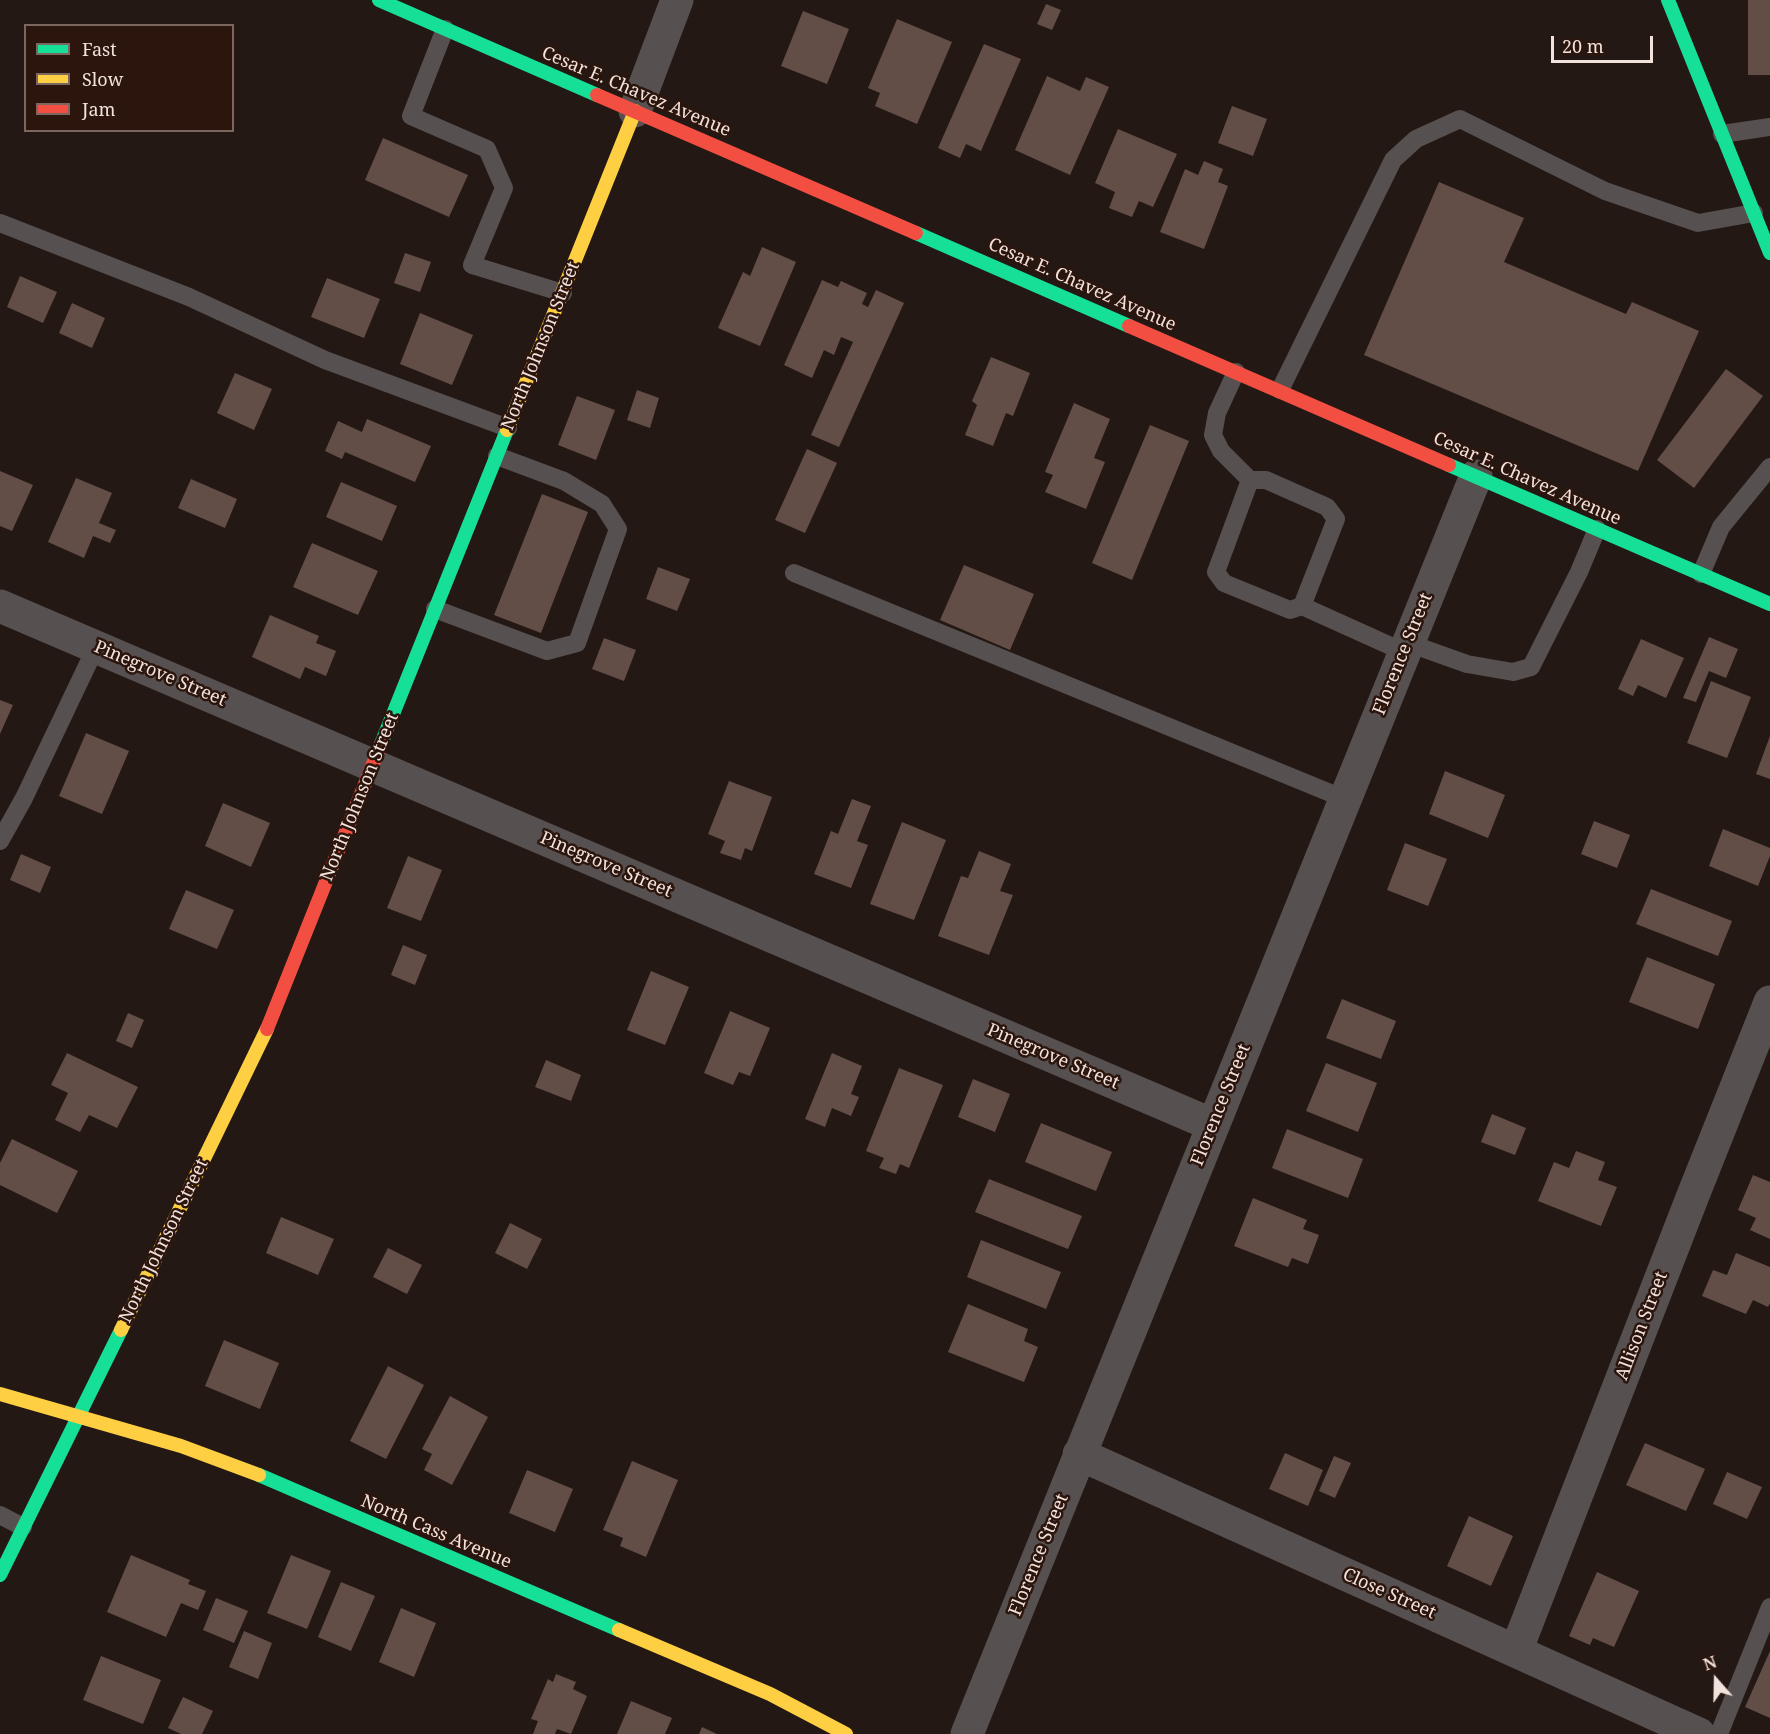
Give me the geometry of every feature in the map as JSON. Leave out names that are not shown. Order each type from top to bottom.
[{"type":"main road","name":"Cesar E. Chavez Avenue","points":[[379,0],[1770,604]]},
{"type":"main road","points":[[1668,0],[1770,253]]},
{"type":"main road","name":"North Johnson Street","points":[[0,1575],[264,1036],[635,111]]},
{"type":"main road","name":"North Cass Avenue","points":[[0,1394],[181,1446],[254,1473],[770,1694],[846,1734]]},
{"type":"street","name":"North Johnson Street","points":[[635,111],[677,0]]},
{"type":"street","name":"Florence Street","points":[[967,1734],[1476,476]]},
{"type":"street","name":"Pinegrove Street","points":[[0,606],[1213,1125]]},
{"type":"street","name":"Allison Street","points":[[1516,1651],[1770,1002]]},
{"type":"street","name":"Close Street","points":[[1080,1454],[1699,1734]]},
{"type":"lane","points":[[445,29],[411,116],[487,149],[504,188],[472,265],[563,293]]},
{"type":"lane","points":[[1280,390],[1393,160],[1416,139],[1460,119],[1605,191],[1698,223],[1754,213]]},
{"type":"lane","points":[[1722,134],[1770,127]]},
{"type":"lane","points":[[0,223],[189,297],[325,360],[508,428]]},
{"type":"lane","points":[[1236,372],[1217,413],[1213,435],[1221,452],[1250,480],[1266,480],[1327,507],[1336,519],[1302,606]]},
{"type":"lane","points":[[435,609],[547,651],[577,643],[618,529],[602,504],[564,482],[497,456]]},
{"type":"lane","points":[[1701,574],[1721,527],[1770,467]]},
{"type":"lane","points":[[1250,480],[1216,572],[1224,583],[1290,610],[1302,606],[1406,648],[1467,664],[1513,672],[1531,667],[1579,572],[1597,529]]},
{"type":"lane","points":[[794,573],[1345,799]]},
{"type":"lane","points":[[0,841],[24,798],[96,647]]},
{"type":"lane","points":[[0,1515],[23,1527]]},
{"type":"lane","points":[[1719,1734],[1770,1607]]},
{"type":"building","points":[[1748,0],[1770,0],[1770,75],[1748,75]]},
{"type":"building","points":[[1046,4],[1061,10],[1052,30],[1037,24]]},
{"type":"building","points":[[803,11],[849,29],[827,84],[781,66]]},
{"type":"building","points":[[897,19],[952,42],[917,124],[875,106],[880,93],[868,88]]},
{"type":"building","points":[[984,44],[1021,59],[981,151],[966,144],[960,158],[938,148]]},
{"type":"building","points":[[1047,76],[1080,91],[1086,77],[1109,87],[1070,175],[1015,150]]},
{"type":"building","points":[[1232,106],[1267,119],[1253,156],[1218,143]]},
{"type":"building","points":[[1118,129],[1177,154],[1153,207],[1139,201],[1132,217],[1109,208],[1115,192],[1095,183]]},
{"type":"building","points":[[383,138],[468,175],[449,217],[365,180]]},
{"type":"building","points":[[1204,161],[1223,169],[1218,182],[1228,186],[1204,249],[1160,232],[1185,169],[1198,175]]},
{"type":"building","points":[[1439,182],[1524,218],[1504,262],[1626,314],[1632,302],[1699,331],[1638,471],[1364,355]]},
{"type":"building","points":[[762,247],[796,262],[760,346],[718,328],[743,272],[750,276]]},
{"type":"building","points":[[405,253],[431,262],[420,292],[394,283]]},
{"type":"building","points":[[20,276],[57,292],[43,323],[7,307]]},
{"type":"building","points":[[327,278],[380,299],[364,338],[311,317]]},
{"type":"building","points":[[822,280],[838,287],[841,281],[867,293],[862,304],[868,307],[876,290],[904,303],[839,447],[811,435],[853,342],[841,337],[834,355],[824,350],[812,378],[784,365]]},
{"type":"building","points":[[72,303],[105,318],[92,348],[59,333]]},
{"type":"building","points":[[420,313],[473,335],[452,385],[400,364]]},
{"type":"building","points":[[991,357],[1030,373],[1013,416],[1006,413],[993,446],[965,435],[977,405],[972,401]]},
{"type":"building","points":[[1726,369],[1763,396],[1694,488],[1657,460]]},
{"type":"building","points":[[235,373],[272,389],[254,430],[217,413]]},
{"type":"building","points":[[637,390],[659,398],[650,428],[627,420]]},
{"type":"building","points":[[577,396],[615,410],[596,460],[558,445]]},
{"type":"building","points":[[1074,403],[1110,419],[1094,458],[1105,462],[1086,509],[1045,492],[1053,475],[1045,472]]},
{"type":"building","points":[[367,419],[431,446],[415,482],[345,452],[342,459],[325,451],[338,421],[362,432]]},
{"type":"building","points":[[1150,425],[1189,441],[1132,580],[1092,563]]},
{"type":"building","points":[[807,449],[837,463],[805,533],[775,520]]},
{"type":"building","points":[[0,471],[33,485],[12,531],[0,526]]},
{"type":"building","points":[[76,478],[112,493],[99,523],[116,530],[110,543],[93,536],[84,558],[48,542]]},
{"type":"building","points":[[191,479],[237,499],[225,528],[178,508]]},
{"type":"building","points":[[341,482],[397,506],[382,541],[326,517]]},
{"type":"building","points":[[542,494],[588,512],[541,633],[494,615]]},
{"type":"building","points":[[312,543],[378,571],[358,615],[293,587]]},
{"type":"building","points":[[964,565],[1034,594],[1010,650],[940,620]]},
{"type":"building","points":[[658,567],[690,579],[677,611],[646,599]]},
{"type":"building","points":[[270,615],[319,636],[316,643],[336,651],[326,676],[305,667],[300,679],[252,657]]},
{"type":"building","points":[[1709,637],[1738,649],[1726,678],[1709,671],[1696,702],[1683,698]]},
{"type":"building","points":[[604,638],[636,650],[624,681],[592,669]]},
{"type":"building","points":[[1641,639],[1684,658],[1666,698],[1638,685],[1633,696],[1618,689]]},
{"type":"building","points":[[1711,681],[1751,697],[1727,758],[1687,743]]},
{"type":"building","points":[[0,700],[13,705],[0,734]]},
{"type":"building","points":[[86,733],[129,751],[102,814],[59,796]]},
{"type":"building","points":[[1770,736],[1770,779],[1756,774]]},
{"type":"building","points":[[1445,771],[1505,795],[1488,838],[1429,814]]},
{"type":"building","points":[[729,781],[772,797],[752,851],[745,848],[741,860],[720,853],[725,841],[708,834]]},
{"type":"building","points":[[852,799],[871,806],[857,841],[868,845],[851,888],[814,874],[831,831],[838,834]]},
{"type":"building","points":[[223,803],[270,823],[251,867],[205,846]]},
{"type":"building","points":[[1594,821],[1630,835],[1617,868],[1581,854]]},
{"type":"building","points":[[902,822],[946,840],[914,920],[870,904]]},
{"type":"building","points":[[1723,829],[1770,848],[1770,856],[1758,886],[1709,866]]},
{"type":"building","points":[[1405,843],[1447,859],[1428,906],[1387,890]]},
{"type":"building","points":[[979,851],[1011,864],[1000,891],[1013,895],[989,955],[938,936],[961,876],[968,878]]},
{"type":"building","points":[[21,854],[51,867],[40,893],[10,880]]},
{"type":"building","points":[[408,856],[442,870],[421,921],[387,908]]},
{"type":"building","points":[[1651,889],[1732,921],[1718,956],[1636,924]]},
{"type":"building","points":[[186,890],[234,910],[217,949],[169,929]]},
{"type":"building","points":[[403,945],[427,955],[415,985],[391,975]]},
{"type":"building","points":[[1647,957],[1715,984],[1698,1029],[1629,1002]]},
{"type":"building","points":[[651,971],[689,987],[665,1045],[627,1030]]},
{"type":"building","points":[[1342,999],[1396,1021],[1381,1059],[1326,1038]]},
{"type":"building","points":[[730,1011],[770,1028],[750,1076],[739,1072],[733,1085],[704,1073]]},
{"type":"building","points":[[128,1013],[144,1020],[132,1048],[116,1041]]},
{"type":"building","points":[[67,1053],[138,1087],[117,1128],[89,1115],[80,1132],[55,1120],[68,1093],[51,1085]]},
{"type":"building","points":[[832,1053],[862,1066],[851,1094],[859,1097],[851,1116],[832,1108],[825,1127],[805,1119]]},
{"type":"building","points":[[546,1060],[581,1075],[571,1101],[535,1087]]},
{"type":"building","points":[[1326,1063],[1377,1083],[1358,1132],[1306,1111]]},
{"type":"building","points":[[899,1068],[943,1085],[909,1168],[900,1164],[896,1174],[879,1168],[884,1158],[866,1151]]},
{"type":"building","points":[[973,1079],[1010,1094],[995,1132],[958,1117]]},
{"type":"building","points":[[1492,1114],[1526,1128],[1515,1155],[1481,1142]]},
{"type":"building","points":[[1041,1123],[1112,1152],[1096,1191],[1025,1162]]},
{"type":"building","points":[[1287,1129],[1363,1159],[1348,1198],[1272,1168]]},
{"type":"building","points":[[12,1139],[78,1171],[57,1213],[0,1185],[0,1163]]},
{"type":"building","points":[[1576,1151],[1605,1162],[1598,1180],[1617,1187],[1601,1226],[1538,1201],[1554,1162],[1569,1168]]},
{"type":"building","points":[[1753,1175],[1770,1182],[1770,1239],[1750,1230],[1756,1218],[1738,1210]]},
{"type":"building","points":[[989,1179],[1082,1216],[1068,1249],[975,1212]]},
{"type":"building","points":[[1253,1198],[1307,1220],[1303,1229],[1319,1235],[1308,1264],[1292,1258],[1288,1267],[1234,1246]]},
{"type":"building","points":[[281,1217],[334,1239],[318,1275],[266,1253]]},
{"type":"building","points":[[510,1223],[542,1239],[527,1269],[495,1253]]},
{"type":"building","points":[[981,1240],[1061,1272],[1046,1309],[967,1277]]},
{"type":"building","points":[[388,1248],[422,1265],[407,1294],[373,1277]]},
{"type":"building","points":[[1736,1253],[1770,1267],[1768,1307],[1753,1300],[1746,1314],[1702,1296],[1713,1270],[1727,1275]]},
{"type":"building","points":[[968,1304],[1028,1329],[1024,1341],[1038,1347],[1024,1382],[948,1352]]},
{"type":"building","points":[[224,1340],[279,1363],[260,1409],[205,1386]]},
{"type":"building","points":[[388,1366],[424,1385],[386,1459],[350,1441]]},
{"type":"building","points":[[450,1396],[488,1417],[452,1485],[424,1470],[432,1454],[422,1449]]},
{"type":"building","points":[[1645,1443],[1705,1469],[1686,1511],[1626,1485]]},
{"type":"building","points":[[1285,1453],[1323,1470],[1308,1506],[1269,1489]]},
{"type":"building","points":[[1334,1456],[1351,1463],[1335,1498],[1319,1491]]},
{"type":"building","points":[[632,1461],[678,1480],[646,1557],[620,1546],[623,1538],[603,1530]]},
{"type":"building","points":[[527,1470],[573,1489],[555,1532],[509,1513]]},
{"type":"building","points":[[1727,1472],[1762,1487],[1747,1519],[1713,1504]]},
{"type":"building","points":[[1469,1516],[1513,1536],[1491,1586],[1447,1566]]},
{"type":"building","points":[[131,1555],[190,1580],[188,1584],[206,1591],[198,1610],[181,1603],[166,1637],[107,1612]]},
{"type":"building","points":[[291,1555],[331,1571],[307,1629],[267,1613]]},
{"type":"building","points":[[1597,1572],[1639,1591],[1614,1647],[1593,1638],[1590,1645],[1569,1636]]},
{"type":"building","points":[[341,1582],[375,1596],[351,1651],[318,1637]]},
{"type":"building","points":[[216,1598],[248,1611],[234,1643],[203,1630]]},
{"type":"building","points":[[401,1608],[436,1623],[414,1677],[379,1662]]},
{"type":"building","points":[[244,1631],[272,1643],[258,1679],[229,1667]]},
{"type":"building","points":[[1770,1651],[1770,1718],[1745,1707]]},
{"type":"building","points":[[101,1656],[161,1680],[143,1724],[83,1700]]},
{"type":"building","points":[[556,1674],[576,1682],[573,1689],[587,1696],[571,1734],[557,1729],[555,1734],[533,1734],[538,1721],[531,1719],[548,1679],[553,1682]]},
{"type":"building","points":[[183,1697],[213,1711],[202,1734],[181,1734],[168,1728]]},
{"type":"building","points":[[631,1701],[672,1718],[665,1734],[617,1734]]},
{"type":"building","points":[[702,1727],[717,1734],[699,1734]]},
{"type":"traffic: fast","points":[[379,0],[597,95]]},
{"type":"traffic: fast","points":[[1668,0],[1770,253]]},
{"type":"traffic: fast","points":[[916,233],[1129,326]]},
{"type":"traffic: fast","points":[[381,744],[507,430]]},
{"type":"traffic: fast","points":[[1449,465],[1770,604]]},
{"type":"traffic: fast","points":[[0,1575],[121,1330]]},
{"type":"traffic: fast","points":[[259,1475],[619,1630]]},
{"type":"traffic: slow","points":[[507,430],[635,111]]},
{"type":"traffic: slow","points":[[121,1330],[267,1029]]},
{"type":"traffic: slow","points":[[0,1394],[181,1446],[259,1475]]},
{"type":"traffic: slow","points":[[619,1630],[770,1694],[846,1734]]},
{"type":"traffic: jam","points":[[597,95],[916,233]]},
{"type":"traffic: jam","points":[[1129,326],[1449,465]]},
{"type":"traffic: jam","points":[[267,1029],[381,744]]}]
